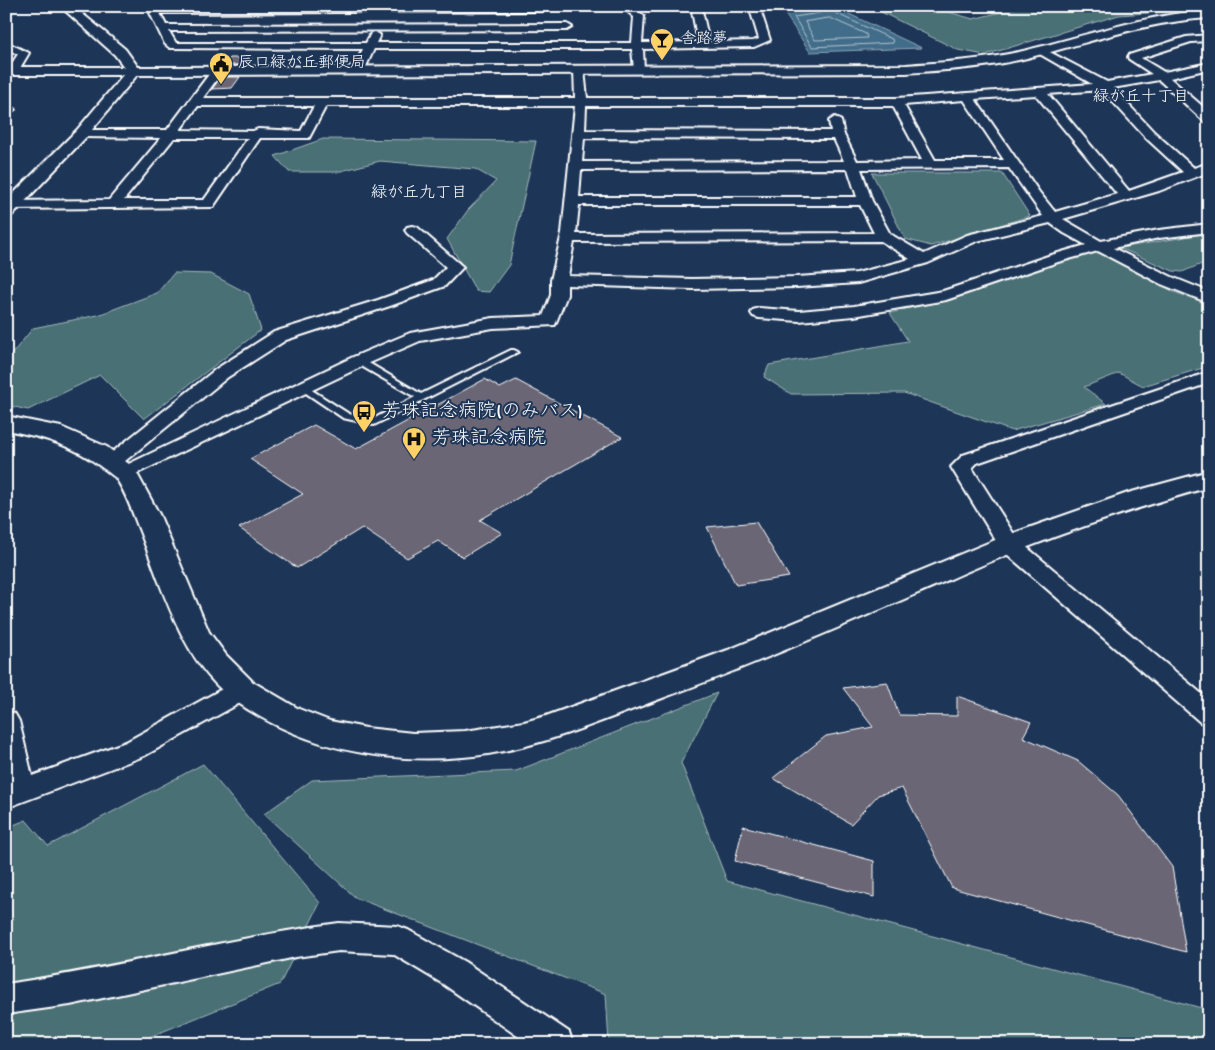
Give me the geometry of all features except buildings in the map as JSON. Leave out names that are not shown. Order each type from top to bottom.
[{"type":"street","points":[[66,6],[120,52],[134,70]]},
{"type":"street","points":[[626,6],[639,16],[637,46],[639,70]]},
{"type":"street","points":[[696,6],[704,44]]},
{"type":"street","points":[[541,8],[159,8],[155,14],[174,46],[569,47],[754,44],[764,40],[754,6]]},
{"type":"street","points":[[358,71],[388,7]]},
{"type":"street","points":[[564,13],[569,47]]},
{"type":"street","points":[[9,71],[906,69],[978,62],[1042,50],[1136,23],[1209,14]]},
{"type":"street","points":[[162,28],[567,27]]},
{"type":"street","points":[[1207,114],[1162,76],[1133,57],[1190,39],[1209,38]]},
{"type":"street","points":[[6,45],[24,53],[9,71]]},
{"type":"street","points":[[1042,50],[1105,86],[1150,135],[1192,174]]},
{"type":"street","points":[[194,102],[897,102],[1105,86],[1209,66]]},
{"type":"street","points":[[9,207],[82,132],[134,70]]},
{"type":"street","points":[[118,468],[304,389],[416,337],[493,322],[549,321],[558,295],[558,280],[568,238],[581,101],[579,70]]},
{"type":"street","points":[[113,205],[171,134],[217,71]]},
{"type":"street","points":[[1040,92],[1126,196]]},
{"type":"street","points":[[968,96],[1052,218],[1063,227],[1131,264],[1204,293]]},
{"type":"street","points":[[82,132],[305,135],[322,102]]},
{"type":"street","points":[[897,102],[931,165]]},
{"type":"street","points":[[830,103],[838,135],[853,165],[864,201],[884,237],[923,260]]},
{"type":"street","points":[[9,207],[208,204],[258,133]]},
{"type":"street","points":[[578,134],[838,135]]},
{"type":"street","points":[[575,166],[1014,164]]},
{"type":"street","points":[[558,280],[692,284],[797,282],[858,278],[923,260],[972,238],[1052,218],[1126,196],[1209,167]]},
{"type":"street","points":[[572,201],[864,201]]},
{"type":"street","points":[[758,313],[799,316],[854,312],[946,295],[1053,259],[1100,246],[1159,234],[1209,228]]},
{"type":"street","points":[[118,468],[222,373],[280,336],[384,304],[439,283],[455,267],[412,230]]},
{"type":"street","points":[[568,238],[884,237]]},
{"type":"street","points":[[1209,377],[970,459],[960,467],[1009,544],[1209,715]]},
{"type":"street","points":[[6,423],[53,432],[98,452],[118,468],[147,516],[196,635],[215,663],[242,690],[288,718],[318,730],[366,741],[413,746],[465,744],[524,735],[739,658],[1009,544],[1137,499],[1209,479]]},
{"type":"street","points":[[6,722],[14,793],[135,749],[242,690]]},
{"type":"street","points":[[6,999],[70,990],[296,943],[339,937],[397,940],[454,973],[557,1044]]},
{"type":"lane","points":[[304,389],[346,416],[374,422],[514,352]]},
{"type":"lane","points":[[359,362],[421,397]]},
{"type":"green space","points":[[872,6],[939,6],[935,8],[973,19],[1025,6],[1209,6],[1201,9],[1119,15],[985,55],[958,50]]},
{"type":"green space","points":[[323,139],[536,141],[509,265],[489,292],[476,291],[447,239],[468,210],[496,181],[475,169],[380,161],[337,172],[289,172],[275,156]]},
{"type":"green space","points":[[872,173],[1002,173],[1030,216],[931,246],[905,239]]},
{"type":"green space","points":[[1209,233],[1209,261],[1182,272],[1173,271],[1120,248]]},
{"type":"green space","points":[[1099,250],[1174,292],[1209,304],[1209,366],[1143,386],[1119,373],[1084,387],[1106,404],[1012,431],[904,393],[791,394],[764,377],[769,365],[908,341],[890,313],[945,299]]},
{"type":"green space","points":[[174,273],[211,274],[249,294],[261,330],[144,419],[100,375],[28,410],[6,405],[6,361],[33,328],[98,315],[157,293]]},
{"type":"green space","points":[[717,693],[681,763],[727,881],[1209,1010],[1209,1044],[609,1044],[606,994],[356,898],[264,814],[312,780],[516,771]]},
{"type":"green space","points":[[203,764],[320,903],[280,984],[132,1044],[6,1044],[6,828],[26,820],[48,846]]},
{"type":"water","points":[[836,8],[922,48],[810,52],[785,14],[797,10]]},
{"type":"place","name":"舎路夢","points":[[662,61]]},
{"type":"place","name":"辰口緑が丘郵便局","points":[[221,85]]},
{"type":"place","name":"芳珠記念病院(のみバス)","points":[[364,433]]},
{"type":"place","name":"芳珠記念病院","points":[[414,460]]},
{"type":"district","name":"緑が丘十丁目","points":[[1141,98]]},
{"type":"district","name":"緑が丘九丁目","points":[[419,194]]}]
